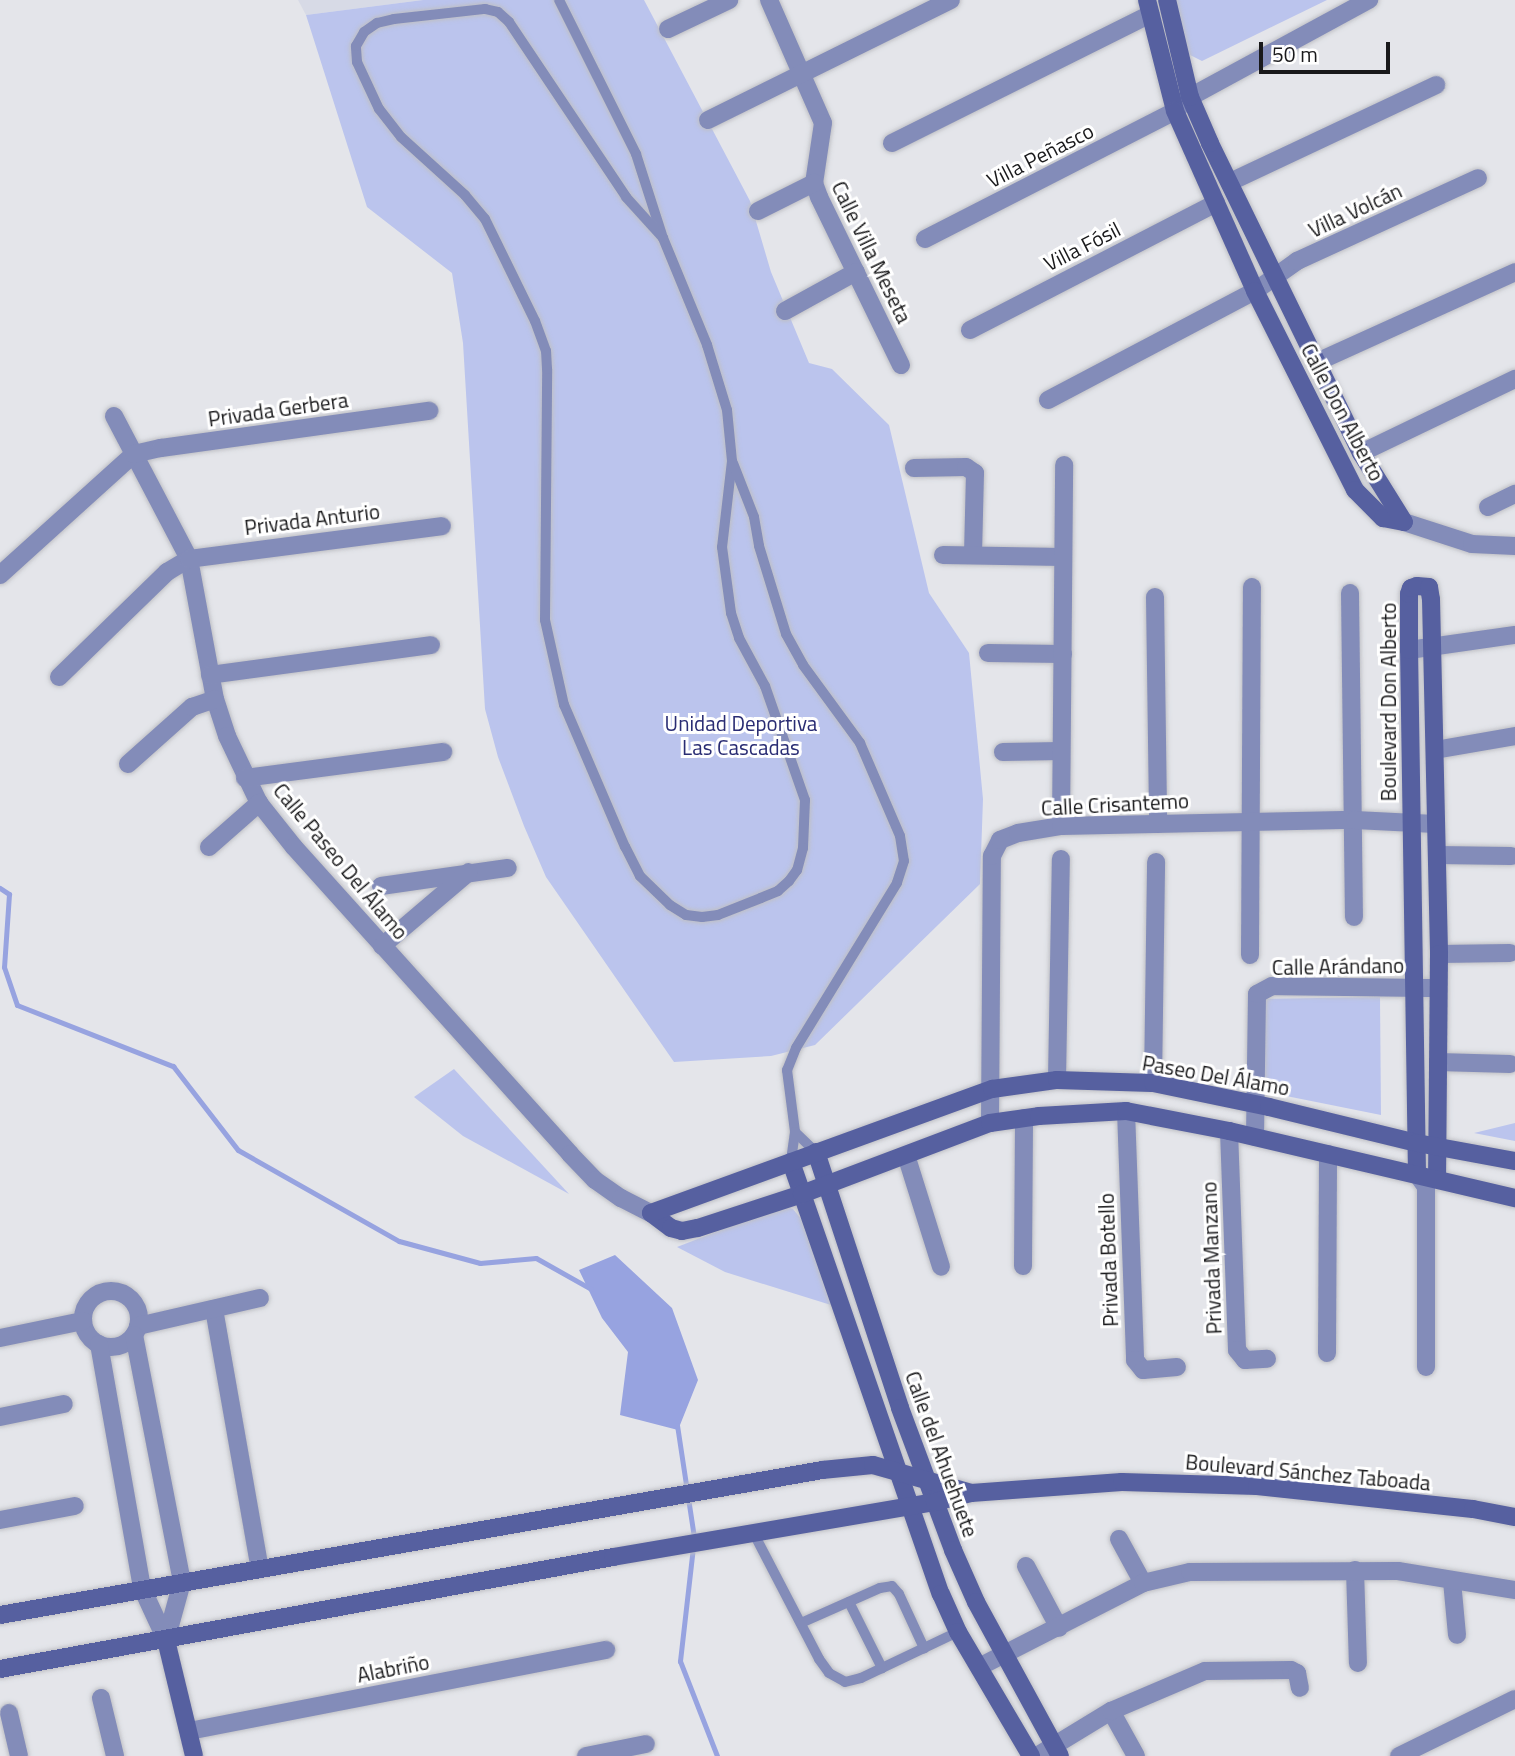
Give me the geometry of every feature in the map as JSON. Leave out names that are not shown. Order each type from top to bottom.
[{"type":"street","points":[[668,29],[729,0]]},
{"type":"street","name":"Calle Villa Meseta","points":[[769,0],[824,123],[814,183],[901,365]]},
{"type":"street","points":[[708,120],[951,0]]},
{"type":"street","name":"Calle Don Alberto","points":[[1167,0],[1190,97],[1361,453],[1404,522]]},
{"type":"street","name":"Villa Peñasco","points":[[925,239],[1175,111],[1190,97],[1362,2]]},
{"type":"street","points":[[892,143],[1149,7]]},
{"type":"street","name":"Calle Don Alberto","points":[[1149,7],[1175,111],[1255,292],[1355,489],[1383,518],[1404,522]]},
{"type":"street","points":[[1230,182],[1436,85]]},
{"type":"street","name":"Villa Volcán","points":[[1048,400],[1255,292],[1297,261],[1478,178]]},
{"type":"street","points":[[758,211],[814,183]]},
{"type":"street","name":"Villa Fósil","points":[[970,330],[1216,203]]},
{"type":"street","points":[[785,311],[856,272]]},
{"type":"street","points":[[1317,362],[1515,272]]},
{"type":"street","points":[[1361,453],[1515,380]]},
{"type":"street","name":"Privada Gerbera","points":[[134,454],[429,411]]},
{"type":"street","name":"Calle Paseo Del Álamo","points":[[114,416],[189,559],[215,699],[244,778],[259,803],[382,946],[570,1154],[612,1192],[671,1228],[682,1231],[724,1221],[802,1194]]},
{"type":"street","points":[[0,575],[134,454]]},
{"type":"street","points":[[1061,826],[1064,466]]},
{"type":"street","points":[[914,468],[972,468],[975,473],[972,555]]},
{"type":"street","points":[[1489,506],[1515,494]]},
{"type":"street","points":[[1404,522],[1472,544],[1515,546]]},
{"type":"street","name":"Privada Anturio","points":[[189,559],[442,526]]},
{"type":"street","points":[[943,555],[1063,558]]},
{"type":"street","points":[[59,677],[167,572],[189,559]]},
{"type":"street","name":"Boulevard Don Alberto","points":[[1418,586],[1429,587],[1431,592],[1439,954],[1438,1147],[1427,1180],[1418,1143],[1411,822],[1409,594],[1411,588],[1418,586]]},
{"type":"street","points":[[1250,955],[1252,587]]},
{"type":"street","points":[[1350,593],[1355,820],[1354,917]]},
{"type":"street","points":[[1156,597],[1158,824]]},
{"type":"street","points":[[1409,650],[1432,649],[1515,635]]},
{"type":"street","points":[[210,675],[431,645]]},
{"type":"street","points":[[988,653],[1063,654]]},
{"type":"street","points":[[128,764],[192,707],[215,699]]},
{"type":"street","points":[[1435,750],[1515,736]]},
{"type":"street","points":[[1003,752],[1061,751]]},
{"type":"street","points":[[244,778],[443,752]]},
{"type":"street","points":[[208,847],[259,803]]},
{"type":"street","name":"Calle Crisantemo","points":[[990,1123],[992,856],[1000,840],[1018,832],[1061,826],[1355,820],[1435,824]]},
{"type":"street","points":[[1437,855],[1511,856]]},
{"type":"street","points":[[1057,1080],[1061,859]]},
{"type":"street","points":[[1153,1083],[1156,862]]},
{"type":"street","points":[[381,886],[508,868]]},
{"type":"street","points":[[382,946],[469,872]]},
{"type":"street","points":[[1439,954],[1510,953]]},
{"type":"street","name":"Calle Arándano","points":[[1255,1137],[1258,1105],[1257,994],[1272,986],[1438,988]]},
{"type":"street","points":[[1438,1062],[1510,1064]]},
{"type":"street","name":"Paseo Del Álamo","points":[[791,1162],[992,1088],[1057,1080],[1153,1083],[1418,1143],[1515,1160]]},
{"type":"street","points":[[802,1194],[990,1123],[1126,1111],[1229,1130],[1427,1180],[1515,1198]]},
{"type":"street","name":"Privada Botello","points":[[1126,1111],[1135,1360],[1143,1370],[1177,1367]]},
{"type":"street","points":[[1023,1266],[1024,1118]]},
{"type":"street","name":"Privada Manzano","points":[[1229,1130],[1237,1350],[1245,1360],[1267,1359]]},
{"type":"street","name":"Calle del Ahuehuete","points":[[816,1152],[926,1480],[975,1602],[1057,1751]]},
{"type":"street","points":[[906,1154],[941,1267]]},
{"type":"street","points":[[1328,1154],[1328,1353]]},
{"type":"street","points":[[650,1213],[791,1162],[941,1594],[958,1632],[1031,1756]]},
{"type":"street","points":[[1426,1367],[1427,1180]]},
{"type":"street","points":[[166,1640],[182,1582],[136,1330],[139,1316],[131,1299],[114,1291],[95,1295],[84,1311],[83,1321],[91,1338],[99,1344],[118,1346],[136,1330],[260,1298]]},
{"type":"street","points":[[214,1309],[260,1569]]},
{"type":"street","points":[[0,1338],[83,1321]]},
{"type":"street","points":[[99,1344],[142,1588],[166,1640],[194,1756]]},
{"type":"street","points":[[0,1417],[64,1404]]},
{"type":"street","points":[[0,1615],[822,1470],[873,1465],[896,1469],[971,1493]]},
{"type":"street","name":"Boulevard Sánchez Taboada","points":[[971,1493],[1122,1482],[1257,1486],[1473,1509],[1515,1517]]},
{"type":"street","points":[[0,1669],[753,1532],[935,1502],[971,1493]]},
{"type":"street","points":[[0,1520],[75,1506]]},
{"type":"street","points":[[1119,1539],[1143,1583]]},
{"type":"street","points":[[1026,1566],[1059,1628]]},
{"type":"street","points":[[979,1667],[1143,1583],[1207,1569],[1398,1571],[1515,1590]]},
{"type":"street","points":[[1355,1570],[1358,1663]]},
{"type":"street","points":[[1452,1581],[1457,1635]]},
{"type":"street","name":"Alabriño","points":[[189,1731],[606,1650]]},
{"type":"street","points":[[1037,1756],[1057,1751],[1111,1711],[1205,1671],[1291,1670],[1297,1673],[1300,1688]]},
{"type":"street","points":[[101,1698],[115,1756]]},
{"type":"street","points":[[1399,1756],[1515,1699]]},
{"type":"street","points":[[1111,1711],[1136,1756]]},
{"type":"street","points":[[9,1713],[19,1756]]},
{"type":"street","points":[[586,1756],[646,1744]]},
{"type":"lane","points":[[559,0],[636,154],[663,238],[707,345],[727,410],[732,461],[722,547],[731,613],[777,720],[805,800],[806,825],[797,870],[778,891],[718,915],[702,917],[686,915],[670,905],[640,876],[564,705],[545,620],[547,369],[546,351],[535,321],[485,219],[465,195],[401,137],[379,109],[357,62],[356,46],[364,32],[377,23],[394,19],[485,9],[498,12],[509,22],[626,197],[663,238]]},
{"type":"lane","points":[[732,461],[754,517],[759,546],[786,634],[803,665],[860,743],[900,836],[904,861],[897,883],[796,1048],[787,1070],[795,1132],[791,1162]]},
{"type":"lane","points":[[795,1132],[816,1152]]},
{"type":"lane","points":[[753,1532],[829,1673],[845,1682],[882,1668],[958,1632]]},
{"type":"lane","points":[[801,1623],[880,1588],[892,1586],[899,1594],[924,1648]]},
{"type":"lane","points":[[849,1602],[882,1668]]},
{"type":"shaded area","points":[[298,0],[423,0],[306,15]]},
{"type":"shaded area","points":[[615,1255],[672,1308],[698,1380],[678,1430],[620,1415],[628,1352],[602,1318],[579,1270]]},
{"type":"green space","name":"Unidad Deportiva Las Cascadas","points":[[423,0],[644,0],[750,201],[771,272],[809,363],[832,369],[889,425],[929,593],[969,653],[983,799],[980,884],[815,1045],[771,1056],[674,1062],[546,877],[498,757],[485,709],[463,343],[452,273],[367,207],[306,15]]},
{"type":"green space","points":[[1176,0],[1327,0],[1202,61],[1188,54]]},
{"type":"green space","points":[[1380,997],[1381,1115],[1251,1089],[1251,999]]},
{"type":"green space","points":[[454,1069],[569,1194],[463,1136],[414,1097]]},
{"type":"green space","points":[[1515,1123],[1515,1141],[1474,1133]]},
{"type":"green space","points":[[783,1206],[793,1209],[806,1225],[831,1305],[725,1272],[677,1247]]},
{"type":"waterway","points":[[0,888],[9,894],[4,967],[17,1005],[173,1066],[238,1150],[399,1241],[480,1263],[536,1258],[591,1289]]},
{"type":"waterway","points":[[677,1425],[694,1538],[680,1661],[717,1756]]}]
